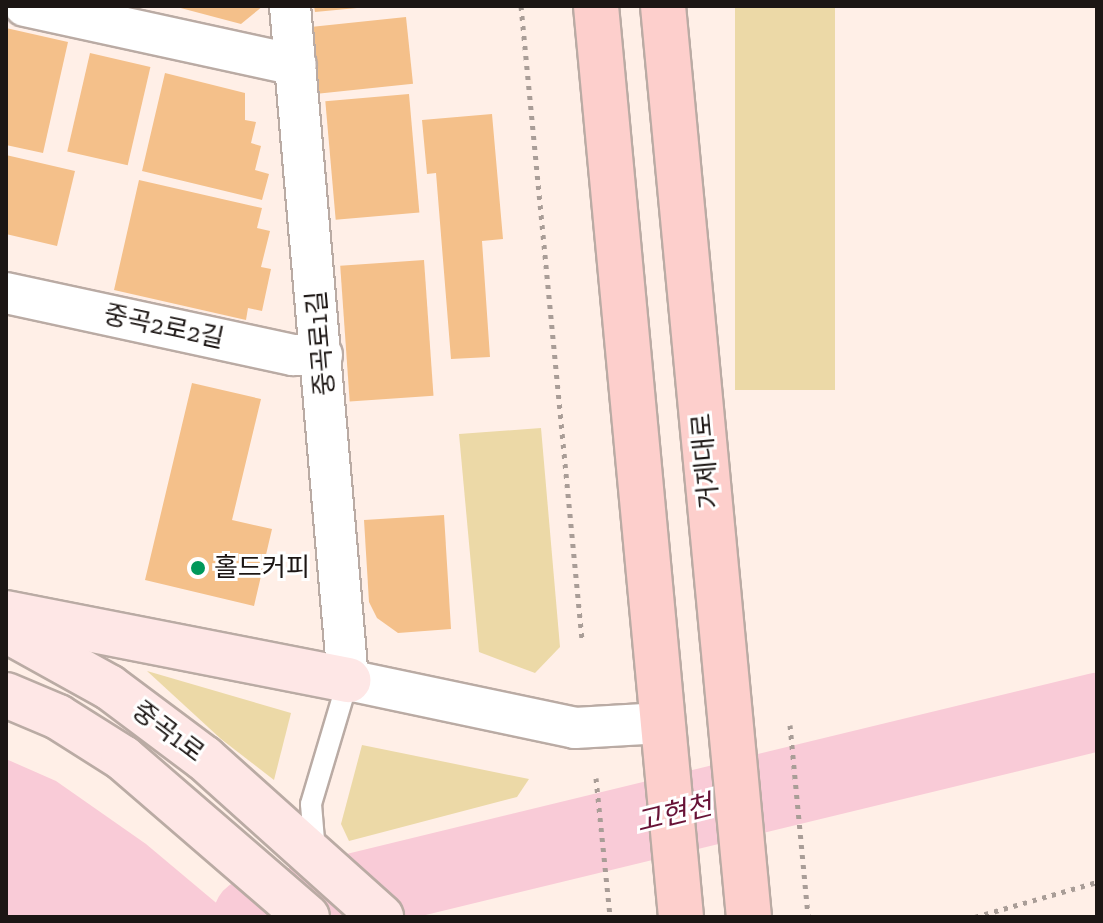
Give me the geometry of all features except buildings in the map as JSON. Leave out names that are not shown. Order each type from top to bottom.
[{"type":"main road","points":[[596,6],[681,917]]},
{"type":"main road","name":"거제대로","points":[[663,6],[749,917]]},
{"type":"street","points":[[25,6],[296,65]]},
{"type":"street","name":"중곡로1길","points":[[290,6],[348,680]]},
{"type":"street","name":"중곡2로2길","points":[[6,293],[293,355],[322,355]]},
{"type":"street","points":[[6,613],[664,744]]},
{"type":"street","name":"중곡1로","points":[[6,630],[109,687],[204,758],[381,917]]},
{"type":"street","name":"중곡1로","points":[[6,695],[58,717],[123,758],[307,917]]},
{"type":"lane","points":[[316,856],[311,804],[348,680]]},
{"type":"path","points":[[521,6],[582,639]]},
{"type":"path","points":[[790,725],[808,917]]},
{"type":"path","points":[[596,778],[610,917]]},
{"type":"path","points":[[975,917],[1097,882]]},
{"type":"shaded area","points":[[735,6],[835,6],[835,390],[735,390]]},
{"type":"shaded area","points":[[541,428],[560,647],[535,673],[479,652],[459,434]]},
{"type":"shaded area","points":[[147,671],[291,713],[274,780],[221,739]]},
{"type":"shaded area","points":[[362,745],[529,779],[517,797],[349,841],[341,824]]},
{"type":"shaded area","points":[[6,759],[56,781],[146,844],[233,917],[6,917]]},
{"type":"waterway","name":"고현천","points":[[252,917],[1097,712]]},
{"type":"place","name":"홀드커피","points":[[198,568]]}]
